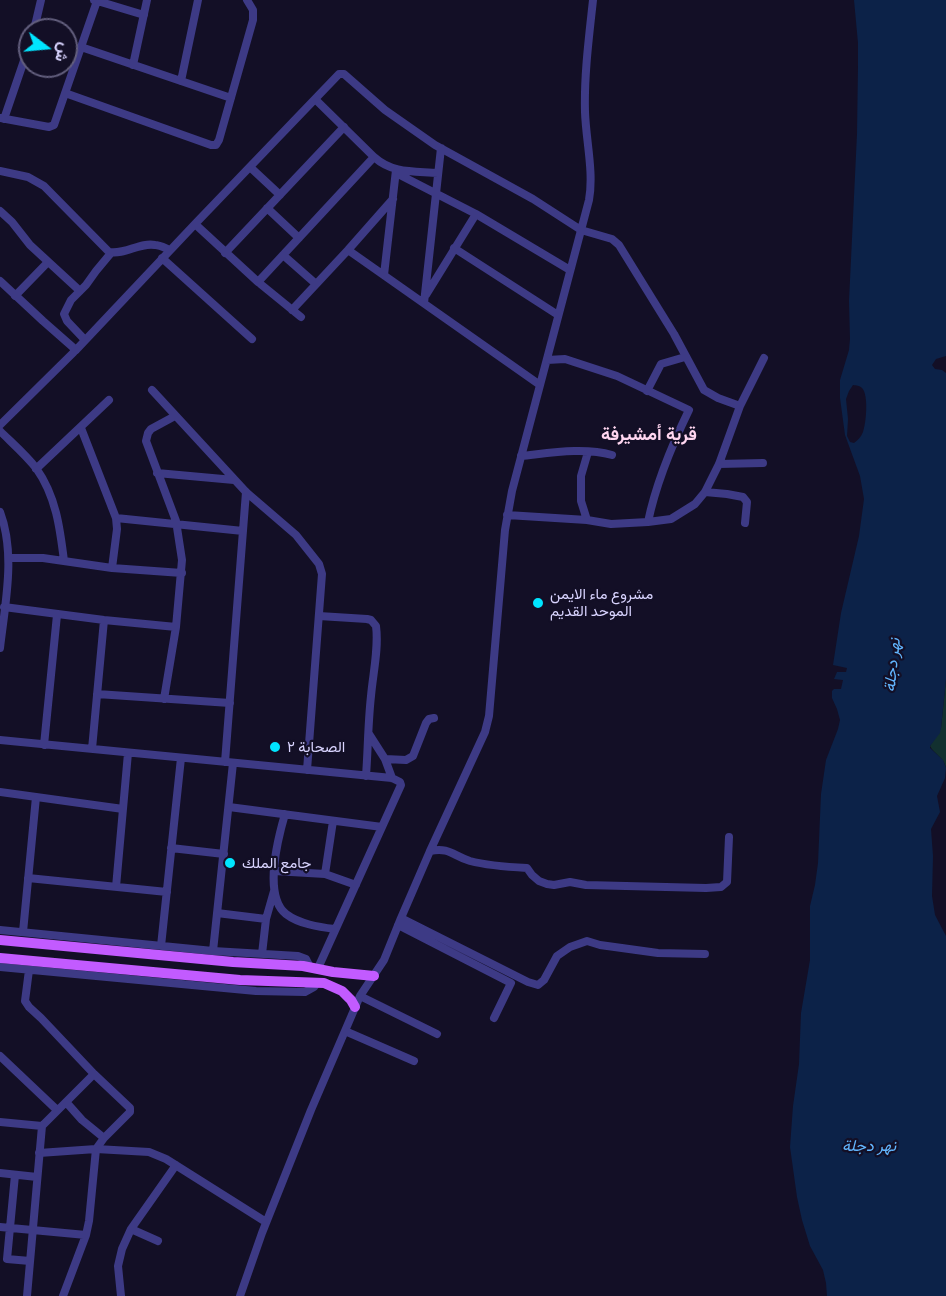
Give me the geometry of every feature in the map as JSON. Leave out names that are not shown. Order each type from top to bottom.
[{"type":"main road","points":[[0,940],[60,941],[239,963],[314,967],[333,972],[375,976]]},
{"type":"main road","points":[[0,958],[58,968],[284,983],[317,982],[330,985],[347,995],[355,1007]]},
{"type":"main road","points":[[330,985],[333,972]]},
{"type":"street","points":[[37,18],[41,0]]},
{"type":"street","points":[[133,65],[147,0]]},
{"type":"street","points":[[181,81],[198,0]]},
{"type":"street","points":[[65,93],[214,146],[218,143],[253,20],[253,10],[247,0]]},
{"type":"street","points":[[240,1296],[266,1222],[355,1007],[384,960],[430,851],[485,732],[489,717],[507,514],[589,201],[591,187],[585,95],[593,0]]},
{"type":"street","points":[[19,78],[2,119],[52,127],[56,122],[95,1],[144,15]]},
{"type":"street","points":[[81,47],[231,98]]},
{"type":"street","points":[[0,424],[76,350],[339,74],[344,74],[393,116],[441,148],[533,199],[580,230],[612,239],[674,334],[707,393],[740,406]]},
{"type":"street","points":[[315,99],[385,166],[476,214],[570,270]]},
{"type":"street","points":[[225,253],[344,127]]},
{"type":"street","points":[[424,300],[441,148]]},
{"type":"street","points":[[258,282],[374,157]]},
{"type":"street","points":[[249,167],[280,195]]},
{"type":"street","points":[[0,171],[28,177],[44,186],[111,253]]},
{"type":"street","points":[[396,171],[438,173]]},
{"type":"street","points":[[384,275],[396,171]]},
{"type":"street","points":[[292,310],[393,199]]},
{"type":"street","points":[[267,208],[298,238]]},
{"type":"street","points":[[0,211],[48,262],[80,291]]},
{"type":"street","points":[[424,300],[476,214]]},
{"type":"street","points":[[195,224],[258,282],[301,317]]},
{"type":"street","points":[[85,340],[64,317],[70,300],[90,281],[97,268],[111,253],[150,244],[170,250]]},
{"type":"street","points":[[454,248],[558,315]]},
{"type":"street","points":[[348,250],[424,300],[540,385]]},
{"type":"street","points":[[283,255],[316,284]]},
{"type":"street","points":[[162,258],[252,339]]},
{"type":"street","points":[[15,296],[48,262]]},
{"type":"street","points":[[2,287],[76,350]]},
{"type":"street","points":[[647,391],[662,364],[685,357]]},
{"type":"street","points":[[507,514],[611,524],[670,519],[695,504],[705,492],[719,464],[740,406],[764,358]]},
{"type":"street","points":[[547,360],[565,359],[596,368],[688,410],[668,454],[653,498],[648,522]]},
{"type":"street","points":[[152,390],[246,492],[296,535],[319,564],[322,574],[307,770]]},
{"type":"street","points":[[36,469],[109,400]]},
{"type":"street","points":[[164,699],[176,627],[182,560],[177,525],[147,445],[147,437],[151,429],[175,416]]},
{"type":"street","points":[[81,428],[116,518],[117,529],[112,568]]},
{"type":"street","points":[[0,431],[36,469],[49,492],[56,511],[64,561]]},
{"type":"street","points":[[521,456],[568,451],[612,455]]},
{"type":"street","points":[[587,520],[581,501],[581,476],[588,452]]},
{"type":"street","points":[[719,464],[763,463]]},
{"type":"street","points":[[157,473],[235,480]]},
{"type":"street","points":[[213,951],[229,807],[230,703],[246,492]]},
{"type":"street","points":[[705,492],[743,497],[747,502],[745,523]]},
{"type":"street","points":[[0,512],[7,535],[9,558],[0,648]]},
{"type":"street","points":[[116,518],[243,531]]},
{"type":"street","points":[[9,558],[32,558],[112,568],[182,573]]},
{"type":"street","points":[[4,607],[104,621],[176,627]]},
{"type":"street","points":[[44,745],[57,615]]},
{"type":"street","points":[[319,616],[367,619],[376,626],[366,776]]},
{"type":"street","points":[[92,749],[104,621]]},
{"type":"street","points":[[97,694],[230,703]]},
{"type":"street","points":[[386,759],[406,760],[413,756],[427,721],[434,718]]},
{"type":"street","points":[[369,734],[386,759],[392,778]]},
{"type":"street","points":[[0,740],[392,778],[401,785],[335,929],[314,967],[300,957],[60,941],[22,932],[0,930]]},
{"type":"street","points":[[116,887],[128,753]]},
{"type":"street","points":[[161,946],[181,758]]},
{"type":"street","points":[[0,792],[123,809]]},
{"type":"street","points":[[22,932],[36,797]]},
{"type":"street","points":[[229,807],[382,827]]},
{"type":"street","points":[[262,954],[266,919],[274,890],[277,848],[285,814]]},
{"type":"street","points":[[326,874],[333,820]]},
{"type":"street","points":[[430,851],[442,849],[470,860],[527,868],[539,881],[554,885],[570,882],[586,885],[706,888],[721,887],[727,882],[729,837]]},
{"type":"street","points":[[171,848],[224,854]]},
{"type":"street","points":[[274,871],[326,874],[356,885]]},
{"type":"street","points":[[28,878],[167,892]]},
{"type":"street","points":[[274,890],[278,904],[284,913],[305,923],[335,929]]},
{"type":"street","points":[[217,913],[266,919]]},
{"type":"street","points":[[399,921],[528,982],[538,984],[544,980],[557,956],[570,947],[587,941],[658,953],[705,954]]},
{"type":"street","points":[[399,921],[511,983],[494,1018]]},
{"type":"street","points":[[0,967],[58,968]]},
{"type":"street","points":[[30,969],[25,1001],[29,1007],[130,1110],[96,1149],[86,1235],[63,1296]]},
{"type":"street","points":[[360,996],[437,1034]]},
{"type":"street","points":[[345,1031],[414,1061]]},
{"type":"street","points":[[0,1056],[57,1110]]},
{"type":"street","points":[[27,1296],[42,1126],[94,1074]]},
{"type":"street","points":[[66,1102],[82,1120],[104,1138]]},
{"type":"street","points":[[0,1122],[42,1126]]},
{"type":"street","points":[[39,1153],[96,1149],[149,1152],[166,1159],[266,1222]]},
{"type":"street","points":[[121,1296],[118,1266],[122,1249],[131,1229],[176,1165]]},
{"type":"street","points":[[0,1173],[37,1177]]},
{"type":"street","points":[[15,1175],[7,1259],[30,1261]]},
{"type":"street","points":[[0,1227],[86,1235]]},
{"type":"street","points":[[131,1229],[158,1241]]},
{"type":"green space","points":[[946,679],[946,768],[930,746],[941,728]]},
{"type":"water","name":"نهر دجلة","points":[[854,0],[946,0],[946,356],[936,359],[932,365],[935,369],[946,373],[946,679],[940,733],[930,748],[943,760],[946,768],[945,778],[937,796],[940,812],[931,829],[932,896],[935,915],[946,936],[946,1296],[827,1296],[823,1270],[810,1246],[802,1220],[790,1147],[799,1064],[801,1013],[810,960],[810,906],[818,863],[821,794],[826,760],[840,720],[832,698],[832,691],[841,689],[843,680],[834,679],[837,672],[846,672],[847,668],[833,665],[841,613],[859,536],[864,499],[860,476],[845,435],[840,398],[840,380],[850,339],[849,301],[857,134],[858,43]],"holes":[[[853,385],[861,387],[866,397],[863,432],[854,443],[850,442],[847,436],[846,399]]]},
{"type":"place","name":"مشروع ماء الايمن الموحد القديم","points":[[538,603]]},
{"type":"place","name":"الصحابة ٢","points":[[275,747]]},
{"type":"place","name":"جامع الملك","points":[[230,863]]},
{"type":"district","name":"قرية أمشيرفة","points":[[649,434]]}]
